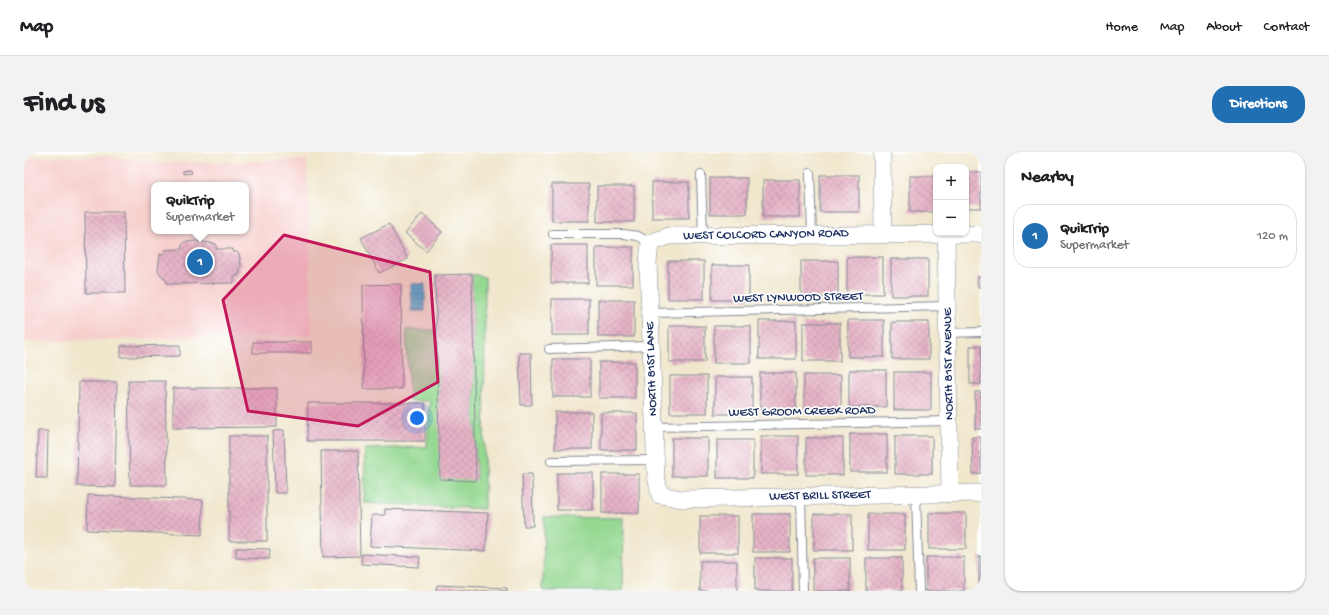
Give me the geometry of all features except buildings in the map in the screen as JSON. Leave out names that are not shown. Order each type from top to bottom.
[{"type":"street","points":[[882,152],[883,234]]},
{"type":"street","name":"WEST COLCORD CANYON ROAD","points":[[650,243],[669,236],[933,234]]},
{"type":"street","name":"WEST COLCORD CANYON ROAD","points":[[969,234],[981,234]]},
{"type":"street","name":"NORTH 81ST AVENUE","points":[[950,494],[947,306],[956,236]]},
{"type":"street","name":"NORTH 81ST LANE","points":[[650,243],[648,262],[655,460],[656,476],[660,495]]},
{"type":"street","name":"WEST BRILL STREET","points":[[660,495],[675,499],[981,493]]},
{"type":"lane","points":[[810,173],[812,235]]},
{"type":"lane","points":[[701,175],[703,236]]},
{"type":"lane","points":[[553,234],[624,234],[638,236],[650,243]]},
{"type":"lane","name":"WEST LYNWOOD STREET","points":[[650,313],[947,306]]},
{"type":"lane","points":[[948,333],[981,332]]},
{"type":"lane","points":[[549,349],[651,346]]},
{"type":"lane","name":"WEST GROOM CREEK ROAD","points":[[654,427],[950,421]]},
{"type":"lane","points":[[552,461],[655,460]]},
{"type":"lane","points":[[916,494],[919,591]]},
{"type":"lane","points":[[801,496],[803,591]]},
{"type":"highlighted area","points":[[284,235],[430,272],[438,382],[358,426],[248,411],[223,300]]},
{"type":"shaded area","points":[[107,156],[157,163],[307,160],[312,335],[24,342],[24,161],[29,158]]},
{"type":"green space","points":[[472,274],[485,277],[484,509],[364,503],[365,449],[427,447],[430,401],[409,401],[406,330],[436,330],[476,480]]},
{"type":"green space","points":[[544,517],[624,518],[623,591],[543,591]]},
{"type":"water","points":[[411,284],[425,284],[425,311],[412,311]]},
{"type":"place","name":"QuikTrip","points":[[200,262]]}]
